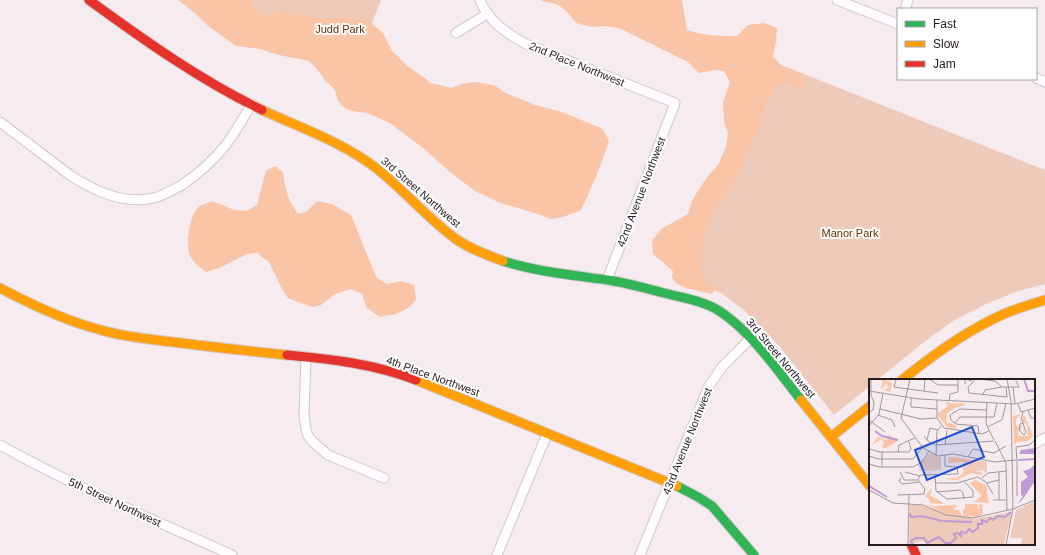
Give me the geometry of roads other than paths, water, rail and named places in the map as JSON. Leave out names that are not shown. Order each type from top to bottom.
[{"type":"street","name":"3rd Street Northwest","points":[[89,0],[132,32],[178,62],[252,104],[339,145],[360,157],[378,169],[435,222],[455,238],[473,249],[494,258],[544,272],[607,280],[638,286],[682,297],[715,309],[741,328],[751,338],[869,485]]},
{"type":"street","name":"2nd Place Northwest","points":[[480,0],[486,14],[497,25],[507,33],[526,44],[675,103]]},
{"type":"street","points":[[837,0],[897,24]]},
{"type":"street","points":[[456,33],[486,14]]},
{"type":"street","name":"42nd Avenue Northwest","points":[[607,280],[675,103]]},
{"type":"street","points":[[0,122],[81,183],[118,198],[143,199],[156,197],[172,191],[200,172],[214,159],[225,145],[252,104]]},
{"type":"street","name":"4th Place Northwest","points":[[0,288],[20,299],[61,317],[117,334],[306,357],[362,365],[394,372],[670,482],[684,489],[712,506],[754,555]]},
{"type":"street","points":[[903,379],[931,356],[981,324],[1009,312],[1045,300]]},
{"type":"street","name":"43rd Avenue Northwest","points":[[640,555],[712,381],[722,366],[751,338]]},
{"type":"street","points":[[306,357],[304,415],[308,436],[328,455],[384,478]]},
{"type":"street","points":[[831,438],[869,407]]},
{"type":"street","points":[[497,555],[547,434]]},
{"type":"street","points":[[1035,443],[1045,438]]},
{"type":"street","name":"5th Street Northwest","points":[[0,445],[29,461],[129,509],[232,555]]},
{"type":"street","points":[[911,545],[916,555]]},
{"type":"park label","name":"Judd Park","points":[[340,29]]},
{"type":"park label","name":"Manor Park","points":[[850,233]]}]
